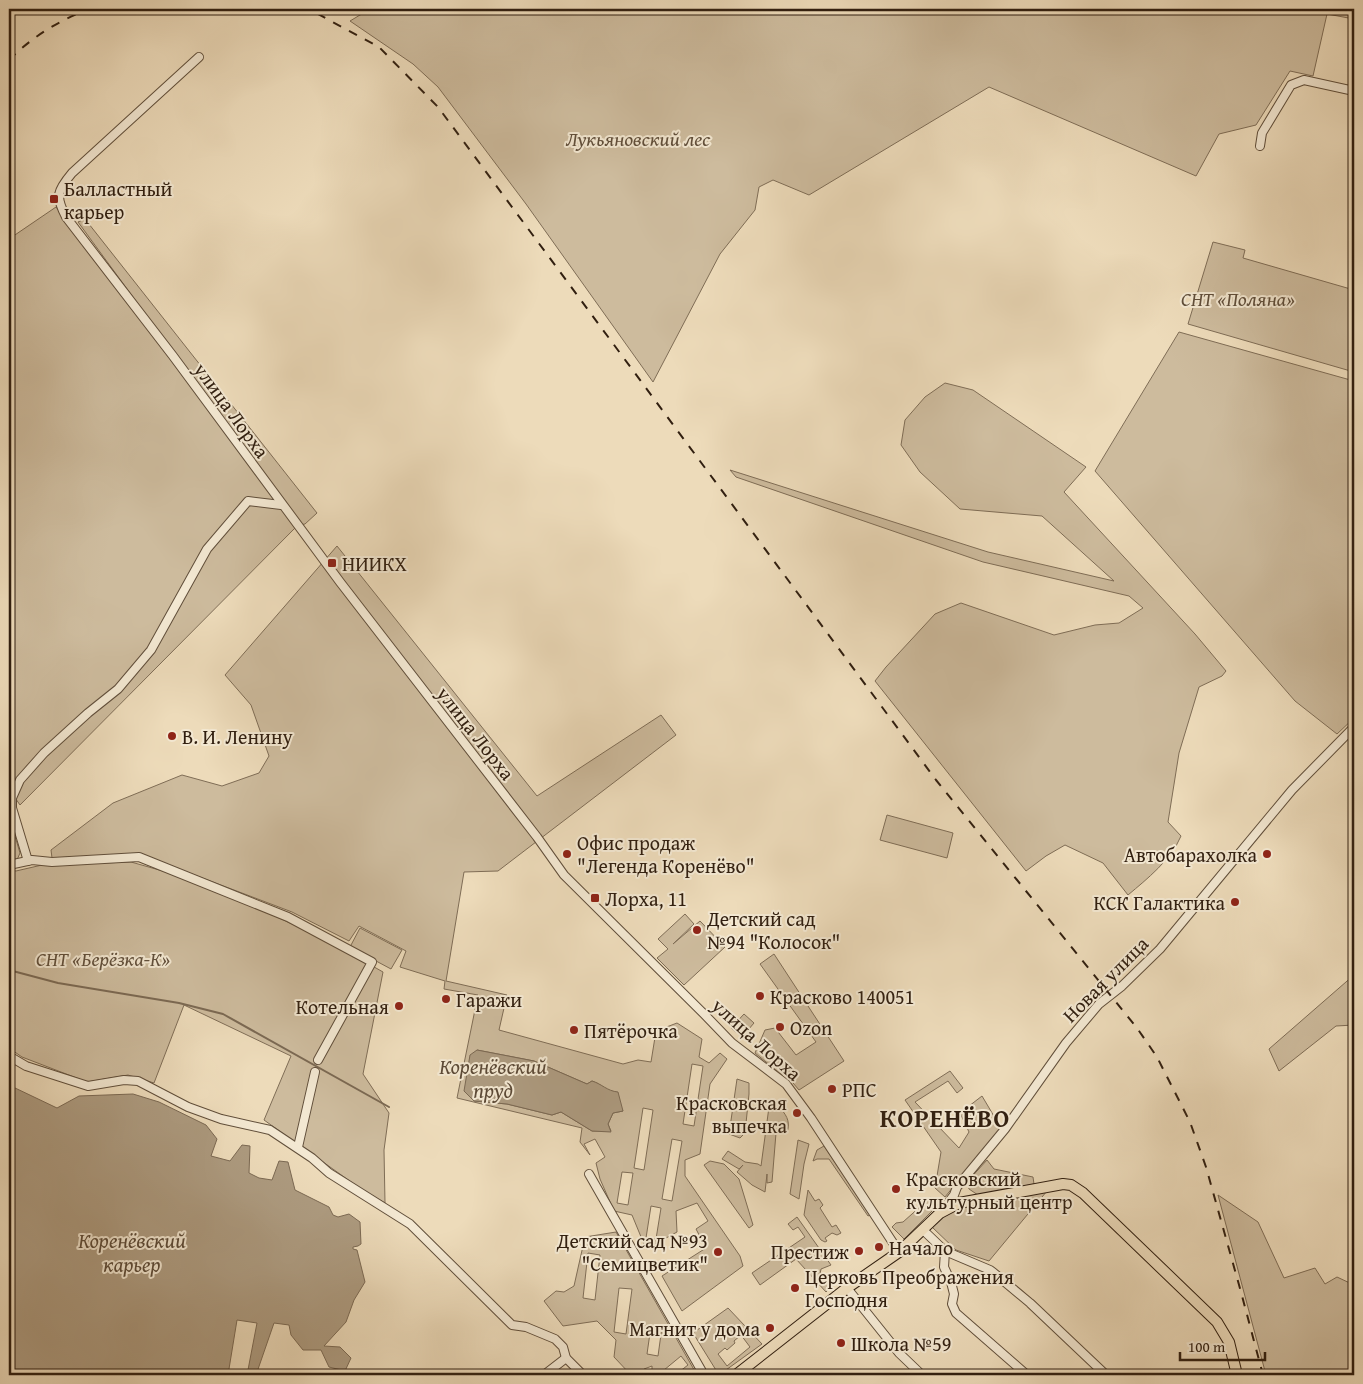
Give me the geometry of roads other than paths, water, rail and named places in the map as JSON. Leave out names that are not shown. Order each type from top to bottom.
[{"type":"main road","name":"Новая улица","points":[[736,1375],[847,1288],[900,1252],[956,1199],[1049,1185],[1071,1185],[1084,1193],[1217,1322],[1229,1342],[1238,1375]]},
{"type":"street","name":"улица Лорха","points":[[199,57],[72,173],[59,189],[58,203],[66,218],[173,356],[281,505],[533,831],[564,875],[732,1043],[786,1084],[812,1118],[900,1252]]},
{"type":"street","points":[[1260,146],[1262,133],[1291,85],[1304,80],[1354,91]]},
{"type":"street","points":[[28,861],[10,797],[20,780],[44,753],[118,689],[151,650],[207,549],[248,501],[281,505]]},
{"type":"street","name":"Новая улица","points":[[956,1199],[957,1187],[1005,1129],[1099,1004],[1160,949],[1292,790],[1354,727]]},
{"type":"street","points":[[9,865],[28,861],[52,862],[139,857],[288,917],[372,962],[318,1060]]},
{"type":"street","points":[[9,1056],[34,1069],[88,1086],[124,1080],[138,1081],[188,1107],[221,1119],[270,1130],[312,1158],[329,1173],[410,1224],[512,1325],[555,1339],[563,1346],[566,1358],[583,1375]]},
{"type":"street","points":[[298,1148],[315,1072]]},
{"type":"street","points":[[589,1174],[704,1375]]},
{"type":"street","points":[[923,1230],[945,1251],[994,1273],[1030,1303],[1106,1375]]},
{"type":"street","points":[[945,1251],[944,1267],[951,1282],[954,1294],[952,1304],[956,1312],[1027,1375]]},
{"type":"street","points":[[847,1288],[899,1353],[922,1375]]},
{"type":"street","points":[[544,1375],[566,1358]]},
{"type":"water","name":"Коренёвский пруд","points":[[477,1050],[534,1061],[587,1084],[592,1081],[596,1082],[618,1092],[623,1111],[613,1113],[608,1124],[611,1132],[592,1131],[561,1112],[552,1115],[507,1104],[474,1101],[464,1091],[470,1055]]},
{"type":"water","name":"Коренёвский карьер","points":[[9,1083],[13,1087],[57,1108],[79,1096],[133,1094],[159,1102],[206,1125],[217,1139],[211,1156],[230,1161],[242,1145],[250,1146],[249,1173],[259,1178],[272,1180],[279,1161],[288,1162],[295,1190],[329,1207],[333,1215],[338,1217],[349,1214],[360,1222],[361,1244],[353,1247],[353,1249],[357,1250],[365,1282],[354,1300],[346,1322],[324,1346],[340,1347],[351,1358],[345,1371],[329,1367],[321,1350],[303,1350],[291,1335],[289,1325],[274,1323],[256,1375],[247,1375],[257,1323],[237,1320],[228,1375],[9,1375]]},
{"type":"waterway","points":[[9,970],[58,983],[179,1003],[223,1014],[389,1107]]},
{"type":"railway","points":[[9,60],[46,30],[90,9]]},
{"type":"railway","points":[[300,9],[316,13],[379,47],[438,107],[936,780],[1137,1028],[1157,1057],[1190,1122],[1206,1167],[1263,1375]]},
{"type":"place","name":"Балластный карьер","points":[[54,199]]},
{"type":"place","name":"НИИКХ","points":[[332,563]]},
{"type":"place","name":"В. И. Ленину","points":[[172,736]]},
{"type":"place","name":"Офис продаж \"Легенда Коренёво\"","points":[[567,854]]},
{"type":"place","name":"Автобарахолка","points":[[1267,854]]},
{"type":"place","name":"Лорха, 11","points":[[595,898]]},
{"type":"place","name":"КСК Галактика","points":[[1235,902]]},
{"type":"place","name":"Детский сад №94 \"Колосок\"","points":[[697,930]]},
{"type":"place","name":"Красково 140051","points":[[760,996]]},
{"type":"place","name":"Гаражи","points":[[446,999]]},
{"type":"place","name":"Котельная","points":[[399,1006]]},
{"type":"place","name":"Ozon","points":[[780,1027]]},
{"type":"place","name":"Пятёрочка","points":[[574,1030]]},
{"type":"place","name":"РПС","points":[[832,1089]]},
{"type":"place","name":"Красковская выпечка","points":[[797,1113]]},
{"type":"place","name":"Красковский культурный центр","points":[[896,1189]]},
{"type":"place","name":"Начало","points":[[879,1247]]},
{"type":"place","name":"Престиж","points":[[859,1251]]},
{"type":"place","name":"Детский сад №93 \"Семицветик\"","points":[[718,1252]]},
{"type":"place","name":"Церковь Преображения Господня","points":[[795,1288]]},
{"type":"place","name":"Магнит у дома","points":[[770,1328]]},
{"type":"place","name":"Школа №59","points":[[841,1343]]},
{"type":"district","name":"КОРЕНЁВО","points":[[945,1118]]},
{"type":"park label","name":"Лукьяновский лес","points":[[638,138]]},
{"type":"park label","name":"СНТ «Поляна»","points":[[1238,298]]},
{"type":"park label","name":"СНТ «Берёзка-К»","points":[[103,958]]}]
